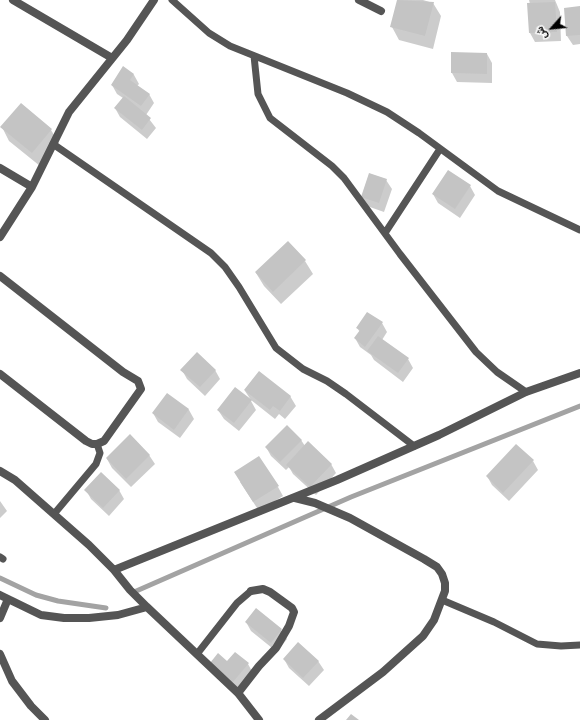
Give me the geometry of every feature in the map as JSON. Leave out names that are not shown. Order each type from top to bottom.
[{"type":"street","points":[[13,0],[112,58]]},
{"type":"street","points":[[0,237],[32,187],[69,112],[112,58],[154,0]]},
{"type":"street","points":[[359,0],[381,11]]},
{"type":"street","points":[[0,168],[32,187]]},
{"type":"street","points":[[0,276],[141,385],[140,392],[120,420],[104,440],[97,444],[86,441],[0,374]]},
{"type":"street","points":[[114,570],[295,498],[414,446],[526,392],[580,373]]},
{"type":"street","points":[[0,471],[15,480],[114,570],[130,590],[147,607],[238,693],[259,720]]},
{"type":"street","points":[[295,498],[315,503],[350,518],[424,559],[437,567],[442,574],[445,583],[445,591],[434,620],[422,636],[383,672],[319,720]]},
{"type":"street","points":[[238,693],[259,666],[276,648],[289,626],[294,612],[292,608],[270,592],[263,589],[251,591]]},
{"type":"street","points":[[0,618],[4,597],[41,615],[64,618],[89,618],[118,615],[147,607]]},
{"type":"street","points":[[0,654],[12,681],[31,706],[45,720]]},
{"type":"lane","points":[[172,0],[218,39],[254,56],[347,93],[387,112],[498,191],[580,230]]},
{"type":"lane","points":[[254,56],[258,94],[270,118],[332,166],[344,178],[400,254],[476,352],[497,372],[526,392]]},
{"type":"lane","points":[[53,144],[212,253],[225,267],[239,287],[276,348],[303,370],[327,381],[346,394],[414,446]]},
{"type":"lane","points":[[386,233],[440,149]]},
{"type":"lane","points":[[54,514],[96,464],[100,453],[97,444]]},
{"type":"lane","points":[[197,654],[237,603],[251,591]]},
{"type":"lane","points":[[442,600],[537,644],[561,646],[580,645]]},
{"type":"building","points":[[397,0],[434,2],[425,36],[390,27]]},
{"type":"building","points":[[555,2],[557,32],[529,33],[527,3]]},
{"type":"building","points":[[580,6],[580,35],[566,36],[564,8]]},
{"type":"building","points":[[451,52],[487,53],[487,74],[451,73]]},
{"type":"building","points":[[123,66],[134,74],[130,80],[150,94],[141,106],[111,85]]},
{"type":"building","points":[[124,96],[151,118],[142,130],[114,108]]},
{"type":"building","points":[[21,103],[52,129],[32,153],[0,127]]},
{"type":"building","points":[[448,170],[471,185],[455,209],[432,194]]},
{"type":"building","points":[[369,173],[387,179],[379,203],[361,197]]},
{"type":"building","points":[[288,241],[306,260],[273,292],[255,272]]},
{"type":"building","points":[[367,312],[383,322],[365,347],[354,338],[360,330],[356,328]]},
{"type":"building","points":[[378,336],[409,358],[398,373],[367,351]]},
{"type":"building","points":[[197,352],[216,370],[200,387],[180,370]]},
{"type":"building","points":[[259,371],[291,396],[280,411],[273,406],[270,410],[244,390]]},
{"type":"building","points":[[235,387],[252,400],[234,423],[217,410]]},
{"type":"building","points":[[167,393],[189,409],[174,430],[152,413]]},
{"type":"building","points":[[287,425],[302,440],[280,462],[265,447]]},
{"type":"building","points":[[130,434],[150,455],[126,479],[106,458]]},
{"type":"building","points":[[308,441],[332,464],[310,487],[286,465]]},
{"type":"building","points":[[516,444],[534,460],[503,493],[486,476]]},
{"type":"building","points":[[259,456],[279,486],[253,502],[234,472]]},
{"type":"building","points":[[101,472],[120,490],[103,508],[84,490]]},
{"type":"building","points":[[256,608],[282,629],[271,643],[245,622]]},
{"type":"building","points":[[298,642],[319,661],[303,678],[283,659]]},
{"type":"building","points":[[235,652],[249,663],[233,682],[210,663],[218,653],[227,661]]},
{"type":"building","points":[[351,714],[359,720],[346,720]]},
{"type":"waterway","points":[[134,592],[351,497],[580,406]]},
{"type":"waterway","points":[[0,578],[36,595],[58,601],[106,608]]}]
